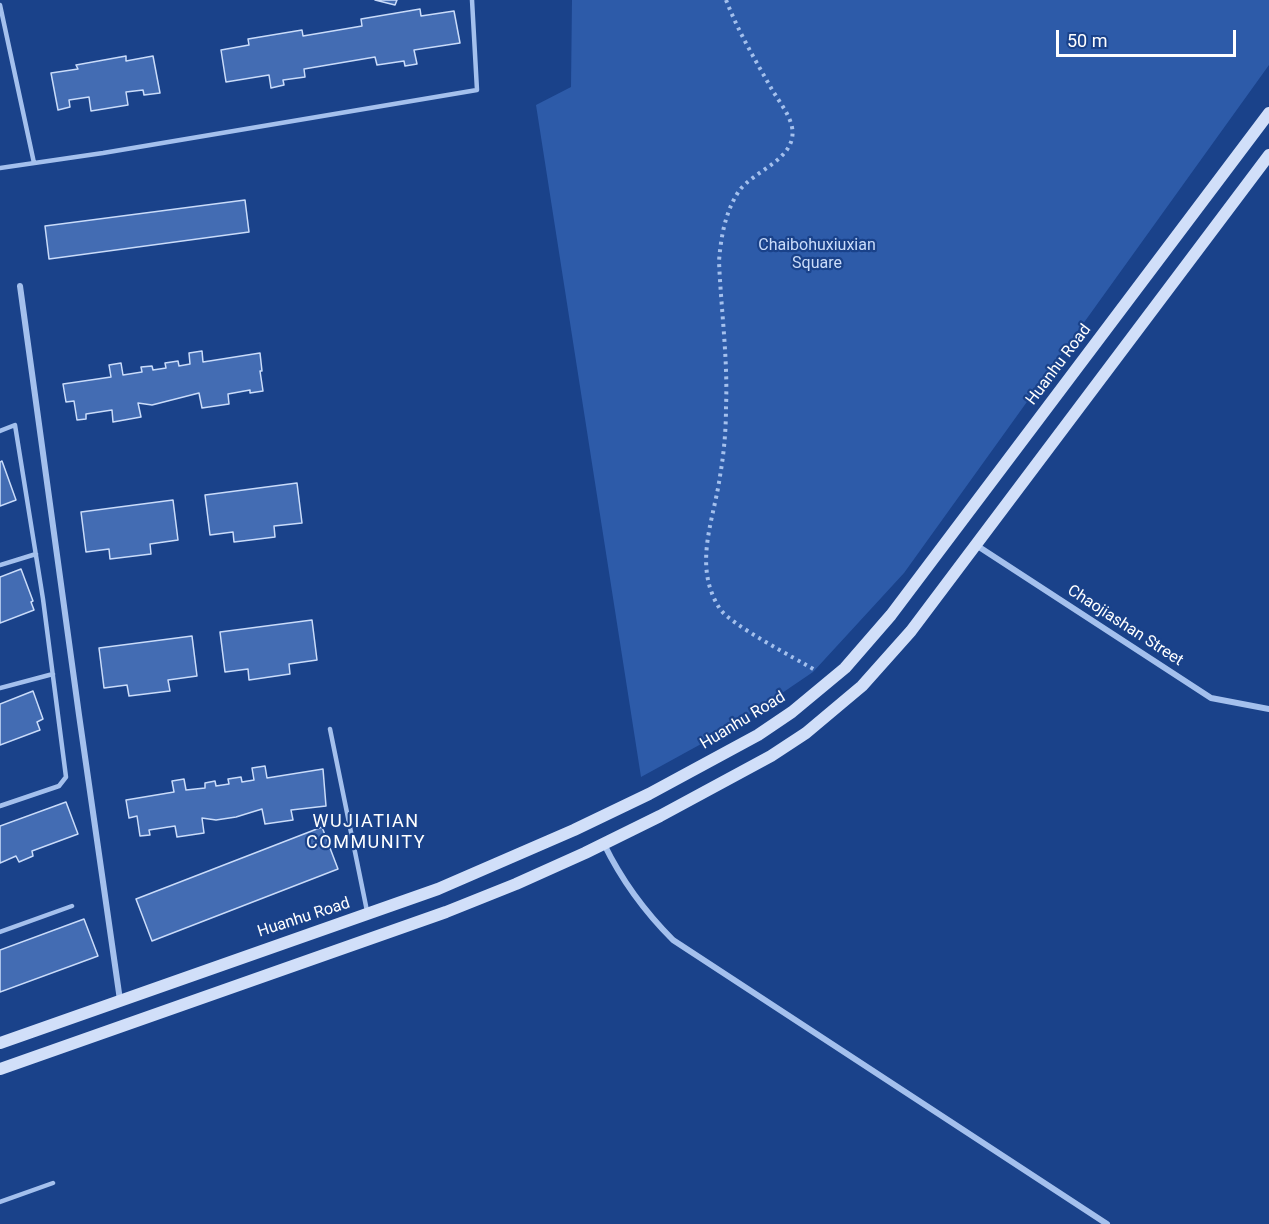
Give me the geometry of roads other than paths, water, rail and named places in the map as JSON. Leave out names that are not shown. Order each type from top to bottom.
[{"type":"street","name":"Huanhu Road","points":[[0,1043],[368,914],[507,861],[649,794],[758,735],[792,712],[832,680],[891,615],[1269,113]]},
{"type":"street","points":[[0,1069],[447,912],[516,884],[660,816],[771,756],[828,716],[888,659],[1269,155]]},
{"type":"street","points":[[20,286],[75,692],[120,1000]]},
{"type":"street","name":"Chaojiashan Street","points":[[976,545],[1211,698],[1269,709]]},
{"type":"street","points":[[604,844],[626,885],[640,905],[673,940],[1107,1224]]},
{"type":"lane","points":[[0,168],[477,90],[472,0]]},
{"type":"lane","points":[[0,5],[34,163]]},
{"type":"lane","points":[[0,431],[15,425],[36,554],[66,777],[59,786],[0,806]]},
{"type":"lane","points":[[0,565],[36,554]]},
{"type":"lane","points":[[0,688],[53,674]]},
{"type":"lane","points":[[330,729],[368,914]]},
{"type":"lane","points":[[0,932],[72,906]]},
{"type":"lane","points":[[0,1202],[53,1183]]},
{"type":"district","name":"WUJIATIAN COMMUNITY","points":[[366,832]]},
{"type":"park label","name":"Chaibohuxiuxian Square","points":[[817,255]]}]
